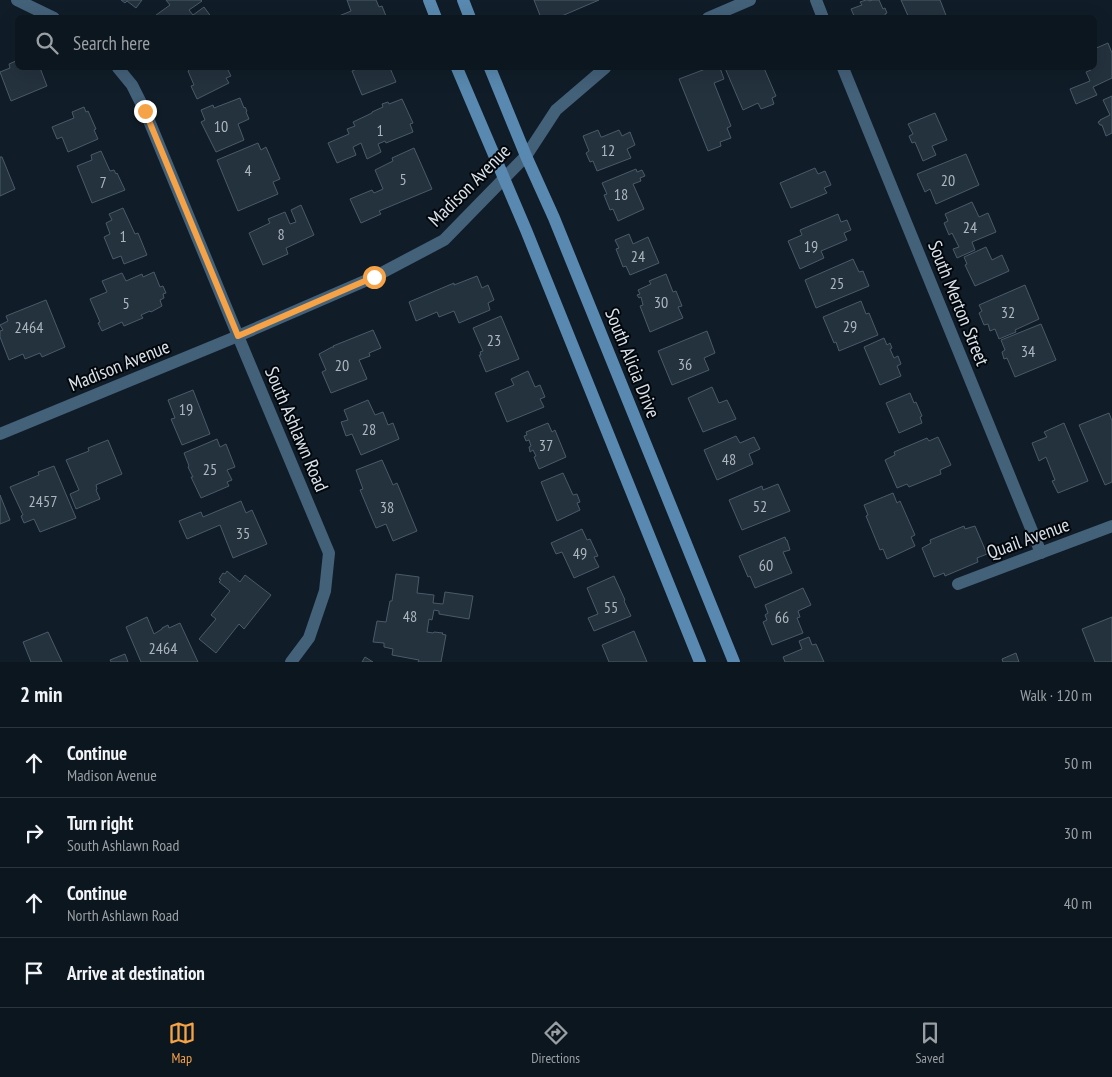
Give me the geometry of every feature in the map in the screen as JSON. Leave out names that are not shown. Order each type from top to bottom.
[{"type":"main road","points":[[429,0],[435,15]]},
{"type":"main road","points":[[462,0],[469,15]]},
{"type":"main road","points":[[457,70],[504,179],[700,662]]},
{"type":"main road","name":"South Alicia Drive","points":[[492,73],[554,218],[734,662]]},
{"type":"street","points":[[17,0],[48,15]]},
{"type":"street","points":[[715,15],[750,0]]},
{"type":"street","points":[[816,0],[822,15]]},
{"type":"street","name":"South Ashlawn Road","points":[[120,70],[132,85],[145,111],[329,552],[325,591],[309,638],[291,662]]},
{"type":"street","name":"Madison Avenue","points":[[0,434],[238,336],[374,277],[444,240],[526,156],[556,110],[602,70]]},
{"type":"street","name":"South Merton Street","points":[[844,70],[1041,553]]},
{"type":"street","name":"Quail Avenue","points":[[958,584],[1112,526]]},
{"type":"building","points":[[121,0],[142,0],[136,8],[127,1],[125,3]]},
{"type":"building","points":[[166,0],[202,1],[189,10],[193,15],[156,15],[170,5]]},
{"type":"building","points":[[347,0],[376,0],[379,7],[382,6],[386,15],[341,15],[351,11]]},
{"type":"building","points":[[534,0],[599,0],[564,15],[540,15]]},
{"type":"building","points":[[879,0],[887,13],[885,15],[854,15],[851,9],[862,5],[860,2]]},
{"type":"building","points":[[901,0],[940,0],[946,15],[908,15]]},
{"type":"building","points":[[204,7],[210,15],[193,15]]},
{"type":"building","points":[[1108,43],[1112,53],[1112,78],[1093,87],[1097,95],[1076,104],[1070,89],[1090,81],[1086,72],[1097,70],[1097,48]]},
{"type":"building","points":[[15,61],[15,70],[41,70],[47,86],[11,101],[0,72],[10,68],[9,64]]},
{"type":"building","points":[[228,70],[231,76],[226,78],[229,83],[197,99],[191,86],[194,85],[189,71]]},
{"type":"building","points":[[391,70],[396,82],[362,95],[352,71]]},
{"type":"building","points":[[703,70],[721,70],[724,79],[714,83],[731,126],[727,128],[731,138],[720,142],[721,146],[708,151],[679,79]]},
{"type":"building","points":[[726,70],[765,70],[776,96],[772,98],[774,104],[761,109],[758,103],[743,110]]},
{"type":"building","points":[[1112,96],[1112,133],[1106,136],[1102,125],[1098,122],[1110,115],[1103,100]]},
{"type":"building","points":[[240,98],[249,119],[238,124],[244,140],[216,152],[201,122],[205,120],[201,110],[213,105],[214,108]]},
{"type":"building","points":[[402,99],[413,123],[410,124],[413,132],[386,143],[385,141],[378,144],[381,152],[367,159],[361,143],[353,147],[356,155],[337,163],[328,143],[349,134],[347,129],[355,126],[353,122],[383,107],[382,104],[388,102],[389,104]]},
{"type":"building","points":[[84,107],[86,112],[88,111],[96,129],[94,130],[98,139],[68,152],[62,137],[57,139],[52,127],[74,118],[72,112]]},
{"type":"building","points":[[935,113],[947,140],[932,146],[936,155],[923,161],[915,142],[912,143],[909,136],[913,134],[908,124]]},
{"type":"building","points":[[598,130],[601,137],[619,130],[622,136],[630,132],[635,145],[627,149],[631,158],[597,171],[593,161],[590,162],[586,153],[589,151],[583,136]]},
{"type":"building","points":[[258,143],[261,150],[266,147],[280,179],[273,182],[278,194],[238,211],[217,160]]},
{"type":"building","points":[[414,148],[432,189],[379,211],[381,214],[361,223],[350,199],[372,190],[374,193],[383,189],[375,170],[393,161],[392,158]]},
{"type":"building","points":[[101,151],[110,171],[114,170],[117,173],[125,190],[92,203],[77,166],[92,160],[91,155]]},
{"type":"building","points":[[966,154],[979,185],[936,204],[930,189],[925,192],[917,174]]},
{"type":"building","points":[[0,157],[2,157],[15,189],[0,196]]},
{"type":"building","points":[[815,168],[818,174],[825,171],[831,185],[824,188],[827,193],[791,208],[780,183]]},
{"type":"building","points":[[636,169],[637,172],[642,170],[645,176],[640,178],[641,181],[633,184],[644,209],[618,221],[613,209],[610,210],[604,195],[607,194],[602,183]]},
{"type":"building","points":[[972,202],[979,217],[988,213],[996,232],[972,242],[975,250],[957,258],[953,249],[959,247],[952,233],[949,235],[944,223],[948,221],[945,214]]},
{"type":"building","points":[[301,205],[314,235],[286,248],[288,254],[263,265],[249,233],[270,223],[268,219],[285,212],[290,224],[296,222],[291,210]]},
{"type":"building","points":[[123,208],[135,234],[138,233],[147,255],[124,264],[121,256],[113,259],[104,237],[110,234],[106,223],[112,220],[109,214]]},
{"type":"building","points":[[838,214],[841,222],[847,220],[851,230],[844,233],[847,240],[821,251],[824,258],[800,269],[788,241],[802,235],[800,230]]},
{"type":"building","points":[[629,234],[633,244],[648,237],[659,263],[630,275],[626,266],[623,267],[616,249],[619,248],[615,240]]},
{"type":"building","points":[[986,247],[992,260],[1002,255],[1009,271],[975,286],[965,265],[967,264],[964,257]]},
{"type":"building","points":[[853,259],[859,272],[863,271],[869,286],[816,308],[805,280]]},
{"type":"building","points":[[154,272],[160,287],[163,286],[166,293],[163,294],[164,298],[160,300],[162,306],[141,315],[143,318],[124,326],[122,322],[102,331],[90,299],[107,292],[102,281],[122,273],[126,281],[142,274],[143,277]]},
{"type":"building","points":[[666,274],[673,292],[676,291],[682,306],[678,307],[683,318],[650,332],[640,306],[643,305],[641,297],[639,298],[637,295],[640,294],[638,290],[651,284],[649,281]]},
{"type":"building","points":[[477,276],[482,288],[488,285],[494,300],[488,303],[490,310],[459,323],[454,311],[439,317],[437,312],[416,321],[409,302],[454,283],[454,285]]},
{"type":"building","points":[[1025,285],[1039,319],[999,339],[995,329],[990,331],[988,324],[984,325],[979,313],[982,311],[979,305]]},
{"type":"building","points":[[46,300],[65,347],[42,357],[40,353],[25,359],[23,354],[9,360],[0,337],[0,331],[3,330],[0,325],[8,321],[6,316]]},
{"type":"building","points":[[861,301],[866,314],[869,313],[878,335],[839,351],[823,317]]},
{"type":"building","points":[[501,316],[519,359],[486,372],[479,355],[483,351],[473,328]]},
{"type":"building","points":[[1041,324],[1056,360],[1015,377],[1007,358],[1004,359],[1002,352],[1005,350],[1001,340]]},
{"type":"building","points":[[373,330],[381,348],[369,353],[370,356],[359,360],[367,379],[331,393],[322,372],[326,370],[319,354],[333,346]]},
{"type":"building","points":[[707,331],[715,353],[704,358],[709,370],[672,385],[658,351]]},
{"type":"building","points":[[884,338],[887,345],[890,343],[892,348],[890,349],[894,358],[898,356],[901,364],[897,366],[901,376],[880,385],[864,347]]},
{"type":"building","points":[[528,371],[535,387],[540,385],[545,397],[540,399],[544,407],[507,422],[495,393],[514,385],[511,379]]},
{"type":"building","points":[[712,387],[719,403],[727,400],[736,419],[703,432],[688,398]]},
{"type":"building","points":[[193,390],[210,434],[182,445],[171,419],[175,418],[168,400]]},
{"type":"building","points":[[910,393],[922,416],[920,417],[922,423],[899,433],[886,403]]},
{"type":"building","points":[[368,400],[375,415],[383,412],[388,425],[393,423],[399,439],[361,455],[352,434],[346,436],[341,422],[348,420],[344,410]]},
{"type":"building","points":[[1109,413],[1112,421],[1112,482],[1105,485],[1079,425]]},
{"type":"building","points":[[548,423],[552,432],[555,430],[566,457],[539,469],[533,450],[530,452],[529,440],[526,441],[524,436],[527,435],[526,432]]},
{"type":"building","points":[[1064,423],[1088,481],[1058,493],[1052,481],[1055,480],[1046,457],[1039,461],[1032,443],[1047,437],[1044,432]]},
{"type":"building","points":[[736,436],[740,443],[754,437],[760,449],[749,454],[753,464],[717,480],[704,450]]},
{"type":"building","points":[[938,437],[951,465],[940,470],[941,474],[909,487],[907,484],[897,488],[885,460],[895,455],[894,452],[927,438],[929,441]]},
{"type":"building","points":[[217,439],[220,447],[226,444],[235,467],[227,470],[232,480],[227,482],[229,486],[201,498],[191,477],[193,477],[184,453]]},
{"type":"building","points":[[108,440],[122,474],[96,485],[100,499],[76,509],[70,494],[79,490],[66,460],[89,451],[88,448]]},
{"type":"building","points":[[382,460],[393,485],[397,483],[417,531],[393,541],[386,524],[376,528],[360,490],[363,489],[356,470]]},
{"type":"building","points":[[54,466],[76,518],[40,532],[34,519],[24,523],[21,516],[23,515],[10,487],[39,475],[38,472]]},
{"type":"building","points":[[563,473],[573,495],[577,494],[580,502],[577,503],[580,510],[557,521],[541,482]]},
{"type":"building","points":[[778,484],[790,511],[742,530],[729,500],[762,486],[763,490]]},
{"type":"building","points":[[893,493],[897,503],[900,501],[915,535],[911,537],[915,546],[887,559],[883,549],[880,550],[866,516],[868,515],[864,505]]},
{"type":"building","points":[[0,495],[10,520],[0,524]]},
{"type":"building","points":[[241,501],[246,513],[252,510],[267,544],[233,558],[220,525],[187,539],[179,521],[201,512],[203,517]]},
{"type":"building","points":[[964,526],[965,529],[975,526],[987,554],[977,558],[978,562],[945,576],[944,573],[934,577],[922,548],[931,543],[930,540]]},
{"type":"building","points":[[582,529],[587,540],[590,539],[598,556],[594,557],[599,567],[574,578],[562,552],[556,554],[551,543]]},
{"type":"building","points":[[785,537],[790,550],[783,552],[792,573],[755,588],[739,556]]},
{"type":"building","points":[[227,571],[240,582],[245,575],[271,595],[244,629],[239,624],[216,653],[199,639],[216,619],[211,615],[230,591],[219,582],[223,573],[225,574]]},
{"type":"building","points":[[396,574],[419,577],[417,593],[434,595],[433,603],[443,604],[445,592],[473,596],[469,619],[439,614],[439,611],[434,610],[432,620],[429,619],[427,632],[443,633],[446,635],[441,662],[418,662],[419,660],[392,655],[393,649],[384,647],[384,643],[373,642],[377,621],[386,622],[390,601],[392,601]]},
{"type":"building","points":[[614,576],[631,616],[594,631],[588,618],[598,614],[587,588]]},
{"type":"building","points":[[803,588],[811,605],[798,611],[800,617],[797,618],[803,633],[772,645],[763,622],[767,620],[765,615],[768,613],[765,605]]},
{"type":"building","points":[[147,617],[154,634],[168,625],[169,628],[180,623],[198,662],[141,662],[126,627]]},
{"type":"building","points":[[1112,617],[1112,662],[1095,662],[1082,629]]},
{"type":"building","points":[[634,631],[647,662],[609,662],[602,645]]},
{"type":"building","points":[[48,632],[62,662],[31,662],[23,642]]},
{"type":"building","points":[[809,637],[812,645],[816,644],[824,662],[785,662],[783,657],[802,649],[799,641]]},
{"type":"building","points":[[1016,653],[1019,662],[1003,662],[1002,659]]},
{"type":"building","points":[[125,654],[128,662],[111,662],[110,660]]},
{"type":"building","points":[[365,657],[373,662],[362,662]]},
{"type":"route","points":[[145,111],[238,336],[374,277]]}]
